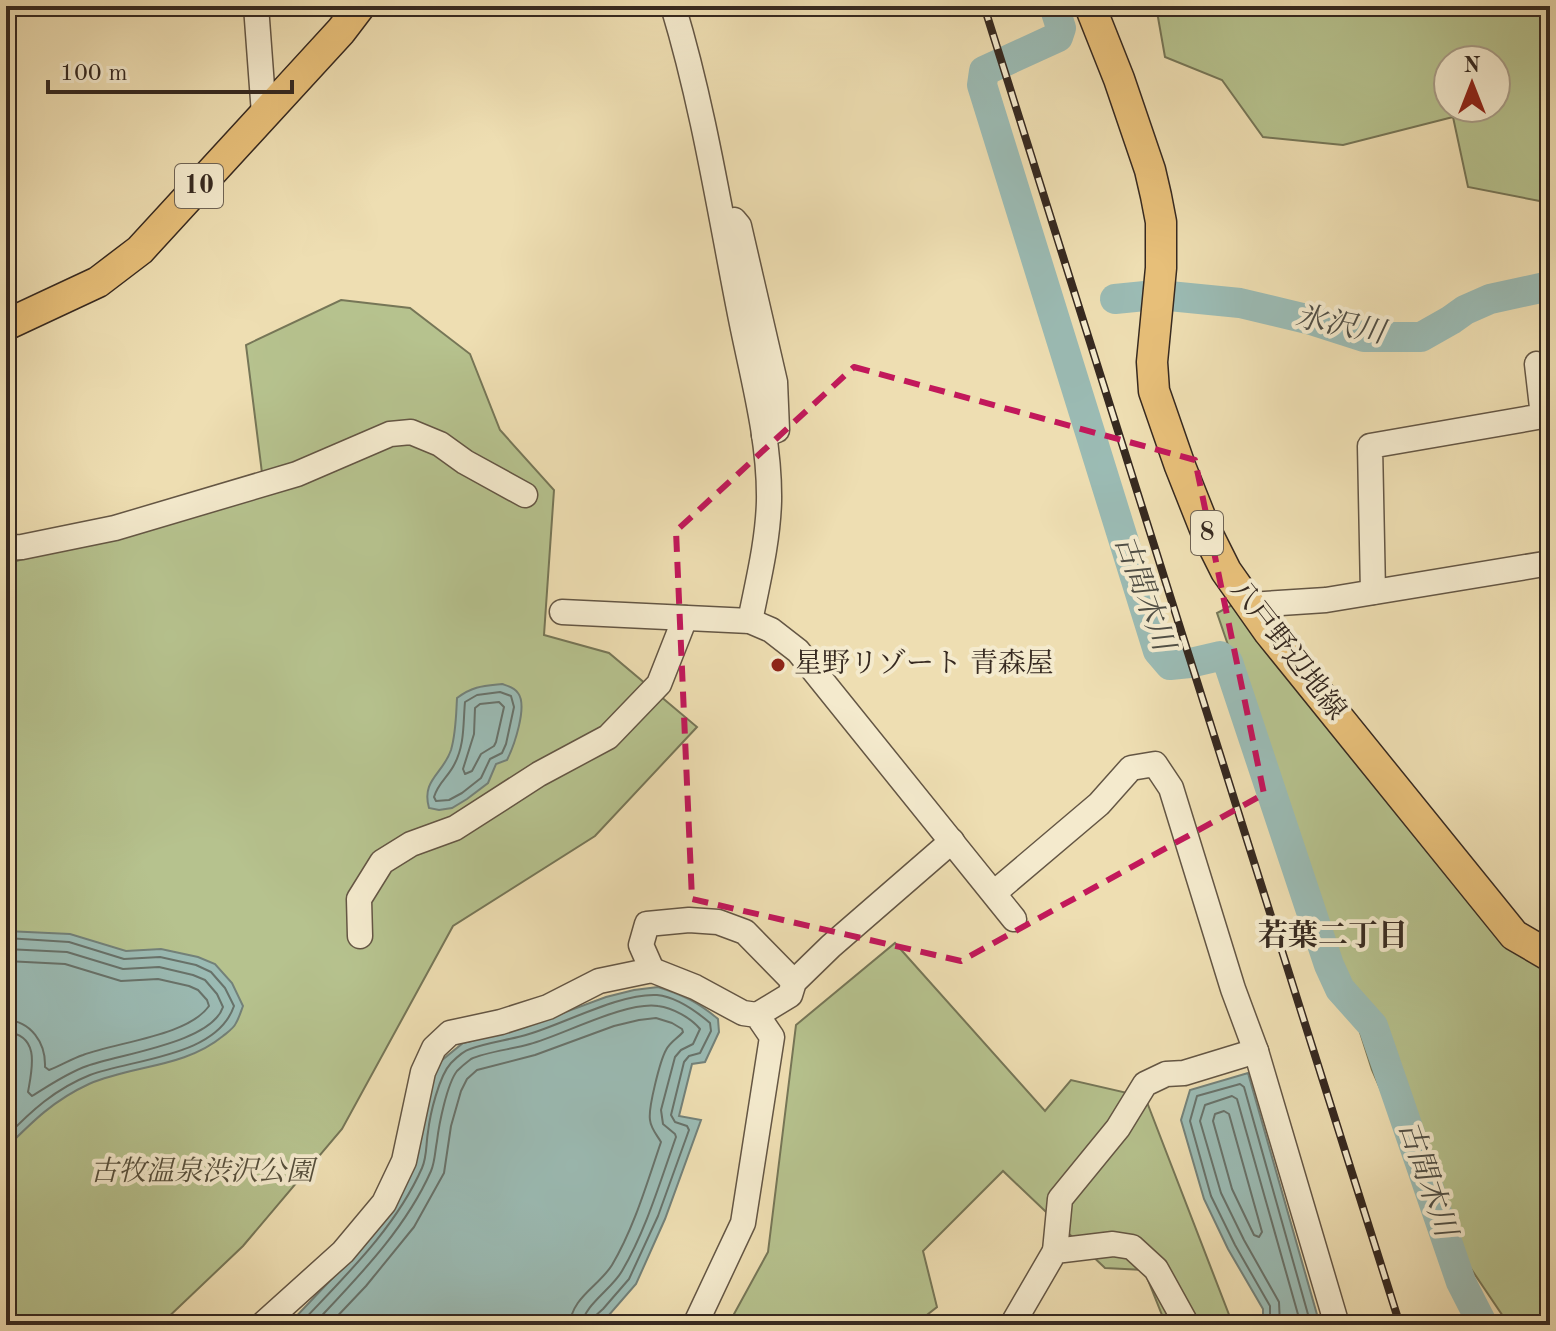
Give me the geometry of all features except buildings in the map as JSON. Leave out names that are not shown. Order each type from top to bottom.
[{"type":"main road","name":"10","points":[[6,325],[98,282],[123,264],[159,231],[341,31],[360,6]]},
{"type":"main road","name":"八戸野辺地線","points":[[1090,6],[1150,170],[1161,222],[1161,268],[1152,362],[1154,391],[1205,529],[1226,571],[1249,605],[1514,935],[1550,956]]},
{"type":"street","points":[[256,6],[264,114]]},
{"type":"street","points":[[673,6],[687,53],[718,199],[764,435],[769,501],[763,557],[750,621]]},
{"type":"street","points":[[1373,592],[1370,446],[1543,416],[1537,364]]},
{"type":"street","points":[[6,548],[115,528],[297,474],[390,434],[411,432],[440,444],[465,462],[525,495]]},
{"type":"street","points":[[1249,605],[1326,600],[1550,563]]},
{"type":"street","points":[[562,612],[750,621],[771,630],[798,651],[1014,919]]},
{"type":"street","points":[[360,936],[359,899],[382,862],[411,844],[455,828],[539,774],[608,737],[659,684],[685,618]]},
{"type":"street","points":[[994,893],[1099,804],[1131,768],[1155,764],[1171,788],[1233,989],[1256,1051],[1337,1325]]},
{"type":"street","points":[[262,1325],[343,1252],[384,1203],[404,1161],[423,1072],[434,1048],[450,1033],[501,1022],[548,1007],[599,981],[652,970],[695,987],[743,1013],[757,1015],[790,995],[794,982],[831,946],[952,841]]},
{"type":"street","points":[[652,970],[641,945],[647,924],[689,920],[718,922],[745,932],[794,982]]},
{"type":"street","points":[[695,1325],[743,1223],[772,1037],[757,1015]]},
{"type":"street","points":[[1012,1325],[1055,1251],[1060,1199],[1118,1128],[1145,1084],[1166,1074],[1184,1073],[1256,1051]]},
{"type":"street","points":[[1055,1251],[1113,1244],[1132,1247],[1156,1269],[1187,1325]]},
{"type":"highlighted area","points":[[854,367],[1195,460],[1264,794],[961,961],[692,899],[676,531]]},
{"type":"green space","points":[[1156,6],[1550,6],[1550,203],[1468,187],[1454,124],[1512,124],[1512,44],[1432,44],[1432,122],[1343,145],[1263,137],[1222,80],[1165,57]]},
{"type":"green space","name":"古牧温泉渋沢公園","points":[[341,300],[410,308],[470,354],[500,430],[554,490],[544,635],[609,653],[697,727],[595,836],[453,926],[342,1129],[243,1246],[160,1325],[6,1325],[6,564],[264,489],[246,345]]},
{"type":"green space","points":[[1236,603],[1550,966],[1550,1325],[1509,1325],[1436,1217],[1372,1070],[1217,613]]},
{"type":"green space","points":[[895,943],[1045,1111],[1071,1080],[1145,1097],[1233,1325],[1166,1325],[1144,1270],[1105,1268],[1003,1171],[923,1251],[937,1307],[914,1325],[728,1325],[768,1252],[796,1025]]},
{"type":"water","points":[[502,684],[511,687],[521,699],[521,716],[507,760],[496,764],[488,783],[467,799],[452,808],[429,808],[427,798],[430,784],[453,744],[457,698],[473,689]]},
{"type":"water","points":[[6,931],[70,934],[126,951],[161,949],[198,957],[215,964],[232,983],[243,1006],[234,1027],[208,1046],[175,1060],[106,1078],[76,1090],[44,1112],[6,1148],[6,1099],[15,1059],[6,1046]]},
{"type":"water","points":[[658,987],[690,1000],[711,1013],[718,1019],[719,1032],[705,1062],[692,1064],[679,1116],[701,1120],[665,1219],[636,1284],[609,1315],[596,1325],[288,1325],[344,1266],[441,1061],[463,1043],[525,1027],[606,997]]},
{"type":"water","points":[[1248,1073],[1320,1325],[1263,1325],[1263,1309],[1228,1249],[1204,1199],[1181,1120],[1190,1090]]},
{"type":"waterway","name":"古間木川","points":[[1054,6],[1061,28],[1058,37],[984,71],[982,85],[1158,651],[1170,665],[1220,656],[1228,662],[1329,965],[1340,989],[1373,1026],[1461,1282],[1483,1325]]},
{"type":"waterway","name":"氷沢川","points":[[1169,296],[1240,303],[1364,337],[1421,337],[1465,310],[1490,299],[1550,286]]},
{"type":"waterway","name":"氷沢川","points":[[1115,299],[1155,295]]},
{"type":"railway","points":[[984,6],[1400,1325]]},
{"type":"place","name":"星野リゾート 青森屋","points":[[778,665]]},
{"type":"district","name":"若葉二丁目","points":[[1333,937]]}]
